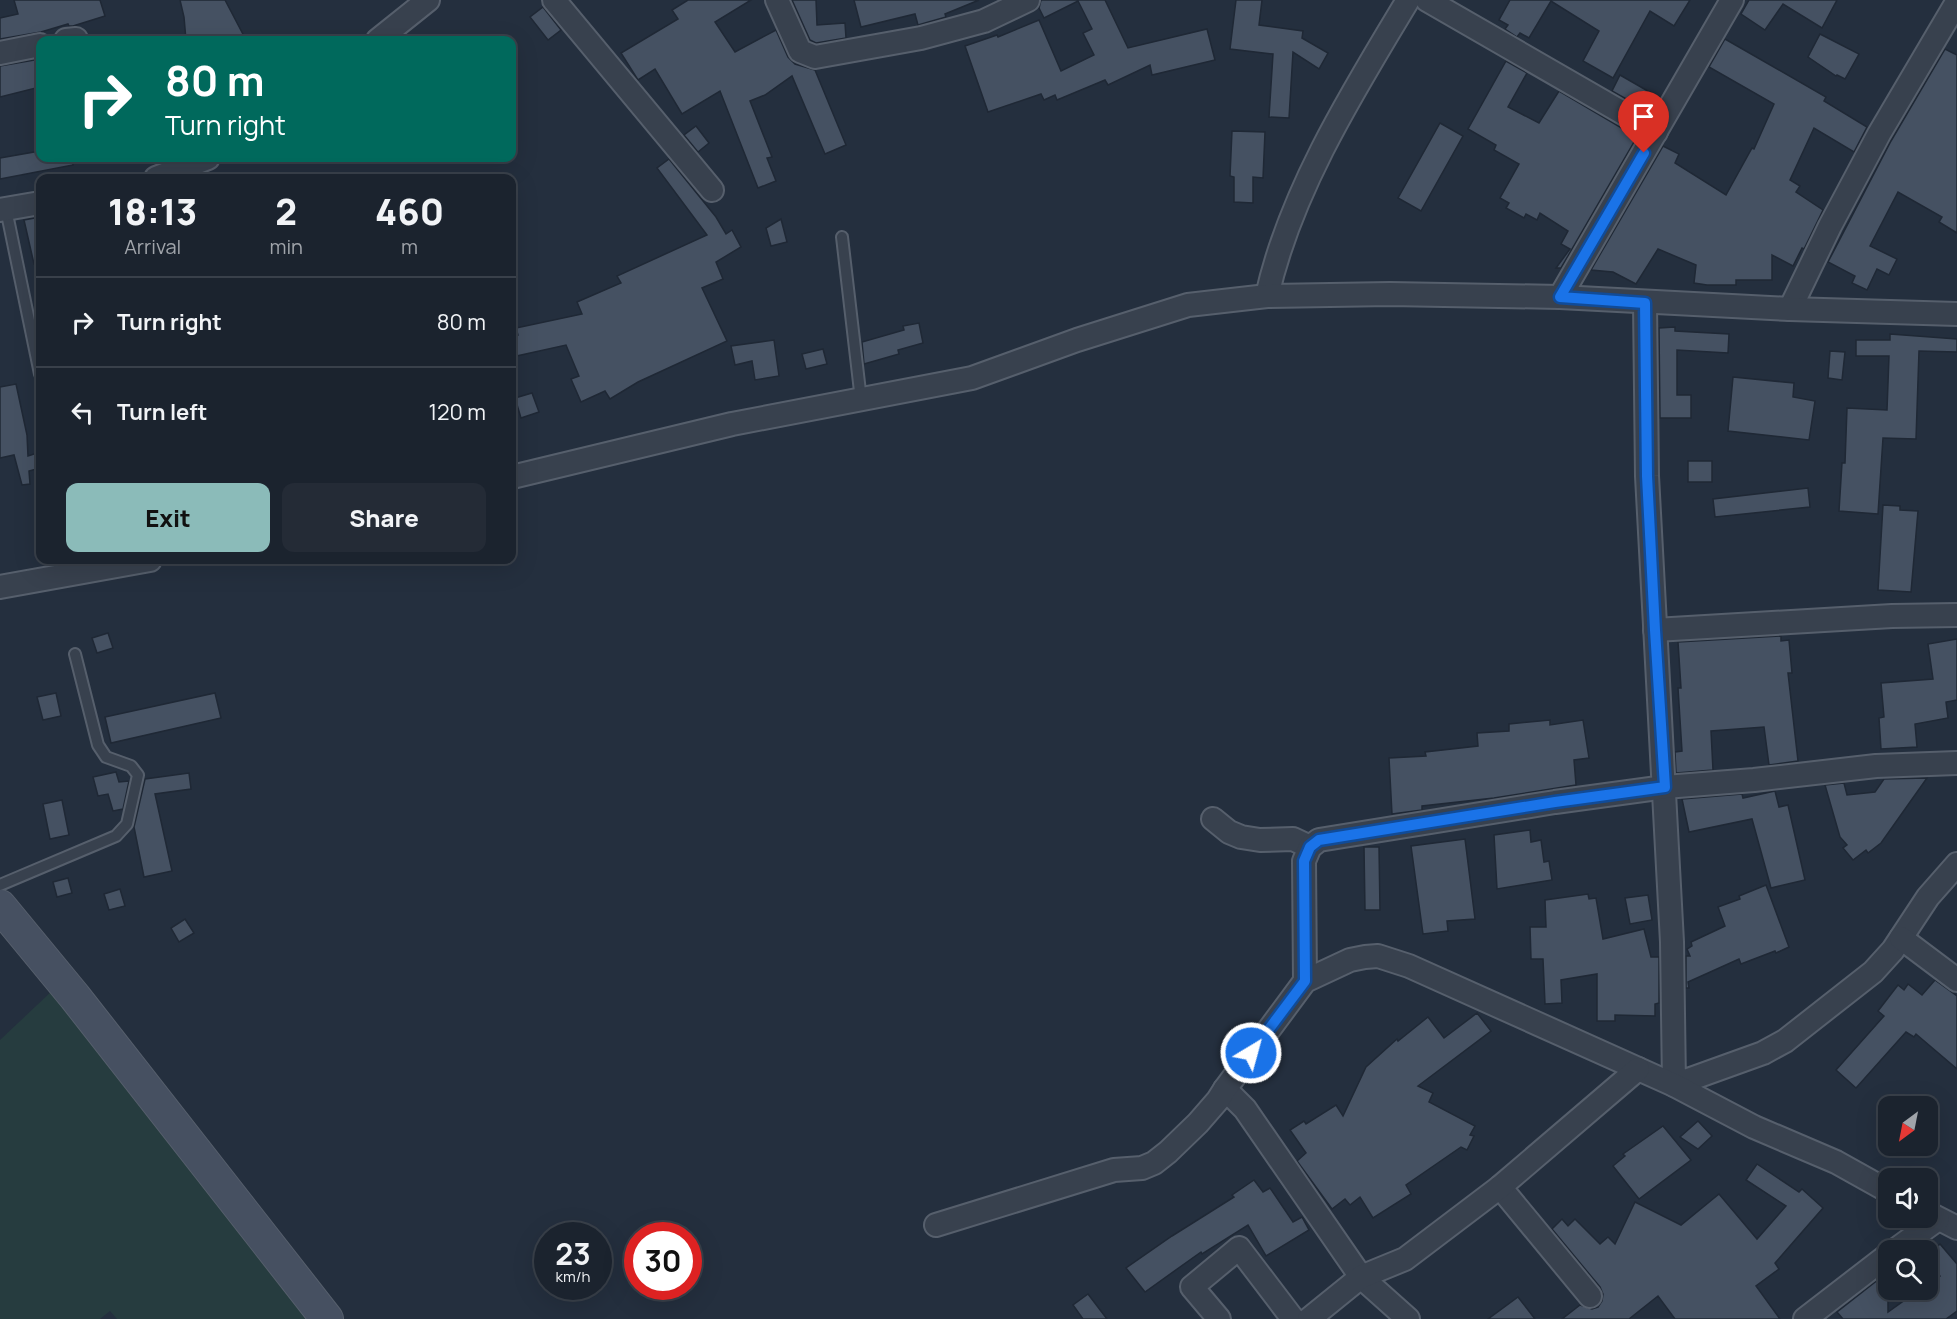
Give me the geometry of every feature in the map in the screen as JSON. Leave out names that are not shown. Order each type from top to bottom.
[{"type":"street","points":[[383,36],[428,0]]},
{"type":"street","points":[[554,0],[712,190]]},
{"type":"street","points":[[777,0],[800,51],[815,57],[921,38],[984,21],[1028,0]]},
{"type":"street","points":[[1267,296],[1274,267],[1291,218],[1310,176],[1408,0]]},
{"type":"street","points":[[1427,0],[1656,132]]},
{"type":"street","points":[[1560,297],[1732,0]]},
{"type":"street","points":[[1790,309],[1830,226],[1879,134],[1957,2]]},
{"type":"street","points":[[0,53],[36,46]]},
{"type":"street","points":[[166,174],[198,162]]},
{"type":"street","points":[[3,210],[36,204]]},
{"type":"street","points":[[516,476],[732,424],[972,378],[1077,340],[1188,305],[1267,296],[1390,294],[1560,297],[1645,303],[1957,314]]},
{"type":"street","points":[[1645,303],[1647,476],[1672,942],[1674,1085]]},
{"type":"street","points":[[0,587],[128,564]]},
{"type":"street","points":[[1655,630],[1892,616],[1957,615]]},
{"type":"street","points":[[1305,981],[1304,870],[1310,847],[1319,840],[1555,802],[1665,787],[1754,780],[1876,766],[1957,763]]},
{"type":"street","points":[[1213,819],[1229,832],[1241,837],[1260,840],[1293,839],[1310,847]]},
{"type":"street","points":[[1674,1085],[1763,1053],[1785,1041],[1873,972],[1893,950],[1928,897],[1957,864]]},
{"type":"street","points":[[0,906],[75,997],[327,1319]]},
{"type":"street","points":[[1901,938],[1957,980]]},
{"type":"street","points":[[936,1225],[1114,1170],[1142,1168],[1154,1162],[1198,1124],[1305,981],[1350,960],[1378,956],[1409,966],[1674,1085],[1754,1127],[1836,1162],[1878,1185]]},
{"type":"street","points":[[1310,1319],[1361,1277],[1405,1260],[1500,1187],[1638,1069]]},
{"type":"street","points":[[1225,1089],[1245,1108],[1361,1277],[1408,1319]]},
{"type":"street","points":[[1500,1187],[1590,1296]]},
{"type":"street","points":[[1911,1240],[1941,1220]]},
{"type":"street","points":[[1219,1319],[1192,1287],[1239,1248],[1293,1319]]},
{"type":"street","points":[[1805,1319],[1878,1263]]},
{"type":"lane","points":[[3,210],[36,347]]},
{"type":"lane","points":[[842,237],[861,399]]},
{"type":"lane","points":[[0,885],[116,837],[127,824],[138,775],[131,766],[106,757],[98,745],[75,654]]},
{"type":"green space","points":[[72,972],[339,1319],[117,1319],[110,1311],[100,1319],[0,1319],[0,1040]]},
{"type":"building","points":[[14,0],[100,0],[105,16],[73,26],[68,24],[41,32],[0,39],[0,18],[18,14]]},
{"type":"building","points":[[180,0],[225,0],[244,36],[186,36]]},
{"type":"building","points":[[688,0],[751,0],[715,22],[735,52],[776,30],[788,57],[795,64],[815,70],[846,145],[825,154],[792,76],[765,95],[750,101],[772,157],[767,158],[776,181],[758,188],[720,91],[682,114],[655,69],[638,80],[621,53],[678,19],[672,10]]},
{"type":"building","points":[[792,0],[816,0],[817,25],[845,23],[846,38],[816,43],[810,40]]},
{"type":"building","points":[[854,0],[979,0],[945,14],[946,17],[918,25],[915,14],[861,27]]},
{"type":"building","points":[[1041,0],[1105,0],[1128,48],[1207,29],[1215,60],[1152,75],[1150,65],[1108,85],[1105,80],[1057,100],[1055,95],[1044,100],[1041,94],[988,112],[965,46],[997,35],[998,37],[1039,20],[1061,71],[1094,55],[1083,33],[1092,29],[1078,1],[1044,18],[1039,8]]},
{"type":"building","points":[[1236,0],[1262,0],[1259,25],[1303,31],[1302,38],[1328,53],[1319,69],[1293,52],[1289,118],[1269,117],[1273,54],[1230,49]]},
{"type":"building","points":[[1510,0],[1690,0],[1674,26],[1650,11],[1613,78],[1583,61],[1599,31],[1551,1],[1529,38],[1520,33],[1517,37],[1505,29],[1508,25],[1499,20]]},
{"type":"building","points":[[1749,0],[1837,0],[1822,28],[1783,4],[1765,30],[1741,14]]},
{"type":"building","points":[[543,7],[561,30],[548,40],[530,17]]},
{"type":"building","points":[[1820,34],[1859,54],[1845,79],[1836,76],[1808,57]]},
{"type":"building","points":[[1725,39],[1826,97],[1824,101],[1867,127],[1854,152],[1814,128],[1790,180],[1800,186],[1796,192],[1823,210],[1804,249],[1802,248],[1793,266],[1772,255],[1772,280],[1736,280],[1736,285],[1694,283],[1696,265],[1658,249],[1636,284],[1613,272],[1591,270],[1663,146],[1679,154],[1675,163],[1726,195],[1752,148],[1754,149],[1774,104],[1709,67]]},
{"type":"building","points":[[1945,49],[1957,55],[1957,233],[1939,222],[1942,217],[1898,192],[1870,246],[1897,259],[1889,275],[1877,269],[1867,290],[1852,283],[1855,276],[1828,262],[1891,141]]},
{"type":"building","points":[[36,60],[36,88],[0,97],[0,66]]},
{"type":"building","points":[[1506,61],[1527,73],[1508,107],[1539,123],[1559,91],[1637,137],[1561,268],[1556,268],[1570,249],[1561,244],[1568,231],[1540,213],[1537,220],[1526,214],[1524,218],[1506,208],[1509,203],[1500,198],[1519,164],[1494,150],[1496,145],[1468,129]]},
{"type":"building","points":[[1620,75],[1660,98],[1651,113],[1612,91]]},
{"type":"building","points":[[1440,123],[1463,136],[1421,211],[1398,198]]},
{"type":"building","points":[[696,126],[709,143],[698,152],[684,135]]},
{"type":"building","points":[[1232,131],[1265,132],[1263,178],[1253,177],[1253,203],[1234,202],[1234,177],[1230,176]]},
{"type":"building","points":[[36,152],[36,162],[73,162],[73,165],[0,179],[0,158]]},
{"type":"building","points":[[669,159],[716,217],[726,234],[732,230],[741,247],[716,262],[723,279],[702,288],[727,341],[638,382],[610,399],[605,391],[581,402],[571,379],[579,376],[566,345],[516,356],[516,336],[518,335],[516,328],[582,314],[577,302],[621,283],[617,276],[707,235],[657,168]]},
{"type":"building","points":[[36,218],[36,264],[34,264],[24,220]]},
{"type":"building","points":[[781,219],[787,242],[771,246],[766,228]]},
{"type":"building","points":[[919,323],[923,343],[898,350],[899,354],[864,364],[862,342],[904,330],[903,326]]},
{"type":"building","points":[[1675,327],[1675,331],[1729,334],[1728,353],[1677,350],[1677,395],[1691,395],[1691,418],[1660,418],[1659,328]]},
{"type":"building","points":[[1890,334],[1957,339],[1957,352],[1919,351],[1916,439],[1883,438],[1878,514],[1839,511],[1842,463],[1845,463],[1847,408],[1887,410],[1889,356],[1856,356],[1856,340],[1890,340]]},
{"type":"building","points":[[774,340],[779,376],[755,380],[752,361],[735,365],[731,346]]},
{"type":"building","points":[[823,349],[827,364],[806,369],[802,354]]},
{"type":"building","points":[[1830,351],[1845,352],[1842,380],[1828,378]]},
{"type":"building","points":[[1733,377],[1794,383],[1793,397],[1815,401],[1809,440],[1728,431]]},
{"type":"building","points":[[16,384],[27,435],[28,456],[36,453],[36,469],[29,471],[30,484],[22,485],[14,455],[0,458],[0,387]]},
{"type":"building","points":[[532,393],[539,412],[521,418],[516,398]]},
{"type":"building","points":[[1688,461],[1712,461],[1712,482],[1688,482]]},
{"type":"building","points":[[1808,488],[1810,507],[1715,517],[1713,499]]},
{"type":"building","points":[[1883,505],[1900,506],[1900,510],[1918,511],[1911,592],[1878,590]]},
{"type":"building","points":[[108,633],[113,648],[97,653],[92,638]]},
{"type":"building","points":[[1781,636],[1781,641],[1789,640],[1792,673],[1788,673],[1798,761],[1769,765],[1764,727],[1711,731],[1713,770],[1676,773],[1675,752],[1682,751],[1678,642]]},
{"type":"building","points":[[1957,639],[1957,700],[1946,702],[1948,718],[1915,724],[1917,747],[1881,749],[1879,718],[1884,717],[1881,683],[1933,679],[1928,644]]},
{"type":"building","points":[[56,693],[61,716],[43,720],[37,697]]},
{"type":"building","points":[[215,693],[221,718],[111,743],[105,717]]},
{"type":"building","points":[[1550,720],[1550,725],[1583,720],[1589,758],[1574,760],[1576,785],[1494,798],[1422,806],[1422,810],[1392,814],[1389,758],[1426,756],[1425,752],[1478,746],[1477,733],[1509,731],[1509,724]]},
{"type":"building","points":[[116,772],[119,782],[129,781],[123,809],[113,811],[108,794],[98,796],[93,777]]},
{"type":"building","points":[[189,773],[191,789],[155,794],[172,871],[144,877],[134,827],[145,779]]},
{"type":"building","points":[[1927,778],[1881,843],[1868,853],[1866,850],[1853,860],[1843,848],[1847,845],[1840,837],[1825,785],[1844,783],[1847,795],[1875,792],[1884,779]]},
{"type":"building","points":[[1775,791],[1779,807],[1788,805],[1805,880],[1771,888],[1752,819],[1689,832],[1682,799],[1742,794],[1743,798]]},
{"type":"building","points":[[62,800],[69,835],[50,839],[43,804]]},
{"type":"building","points":[[1530,830],[1531,842],[1541,840],[1544,862],[1549,861],[1552,880],[1497,889],[1494,835]]},
{"type":"building","points":[[1465,839],[1475,919],[1447,921],[1448,931],[1423,934],[1411,846]]},
{"type":"building","points":[[1364,847],[1379,847],[1380,910],[1365,910]]},
{"type":"building","points":[[68,878],[72,893],[57,897],[53,882]]},
{"type":"building","points":[[1766,885],[1789,947],[1741,964],[1739,959],[1688,982],[1689,988],[1686,988],[1686,956],[1690,956],[1687,949],[1692,946],[1691,942],[1725,926],[1718,907],[1740,899],[1739,896]]},
{"type":"building","points":[[120,889],[125,906],[109,910],[104,894]]},
{"type":"building","points":[[1588,894],[1589,899],[1596,898],[1603,939],[1644,929],[1651,957],[1659,957],[1659,1003],[1655,1004],[1655,1016],[1615,1015],[1615,1021],[1597,1021],[1597,974],[1561,980],[1562,1003],[1545,1004],[1543,959],[1531,959],[1530,927],[1546,927],[1545,900]]},
{"type":"building","points":[[1648,895],[1652,920],[1630,924],[1625,898]]},
{"type":"building","points":[[185,919],[194,933],[179,942],[171,928]]},
{"type":"building","points":[[1935,980],[1957,996],[1957,1069],[1916,1034],[1914,1037],[1906,1032],[1856,1088],[1836,1070],[1884,1016],[1878,1011],[1898,985],[1904,990],[1908,984],[1922,995]]},
{"type":"building","points":[[1477,1013],[1491,1031],[1418,1086],[1433,1093],[1429,1102],[1475,1126],[1470,1135],[1474,1136],[1467,1150],[1461,1147],[1406,1185],[1411,1194],[1373,1218],[1360,1197],[1350,1205],[1345,1199],[1332,1209],[1297,1161],[1306,1153],[1290,1130],[1304,1121],[1306,1124],[1336,1105],[1343,1116],[1366,1067],[1397,1039],[1398,1041],[1428,1017],[1444,1038]]},
{"type":"building","points":[[1698,1121],[1712,1136],[1698,1149],[1680,1137]]},
{"type":"building","points":[[1663,1126],[1691,1160],[1639,1199],[1613,1166],[1625,1156],[1623,1154]]},
{"type":"building","points":[[1757,1164],[1799,1192],[1802,1189],[1823,1208],[1775,1263],[1779,1269],[1756,1286],[1780,1319],[1675,1319],[1658,1296],[1629,1319],[1562,1319],[1580,1305],[1592,1309],[1598,1307],[1603,1294],[1600,1287],[1552,1229],[1562,1219],[1568,1226],[1575,1219],[1600,1244],[1608,1237],[1615,1244],[1635,1202],[1681,1225],[1719,1194],[1757,1239],[1786,1206],[1746,1180]]},
{"type":"building","points":[[1254,1180],[1263,1192],[1270,1188],[1293,1222],[1302,1217],[1309,1230],[1266,1256],[1248,1225],[1202,1254],[1201,1252],[1145,1292],[1126,1268],[1234,1197],[1232,1195]]},
{"type":"building","points":[[1940,1244],[1957,1264],[1957,1311],[1946,1319],[1843,1319],[1837,1312],[1878,1280],[1878,1300],[1888,1300],[1888,1312],[1905,1300],[1938,1300],[1938,1277],[1940,1276],[1938,1274],[1938,1246]]},
{"type":"building","points":[[1088,1294],[1107,1319],[1083,1319],[1073,1305]]},
{"type":"building","points":[[1518,1297],[1535,1319],[1488,1319]]},
{"type":"route","points":[[1251,1053],[1305,981],[1304,861],[1314,843],[1319,840],[1555,802],[1665,787],[1647,476],[1645,303],[1560,297],[1644,153]]}]
